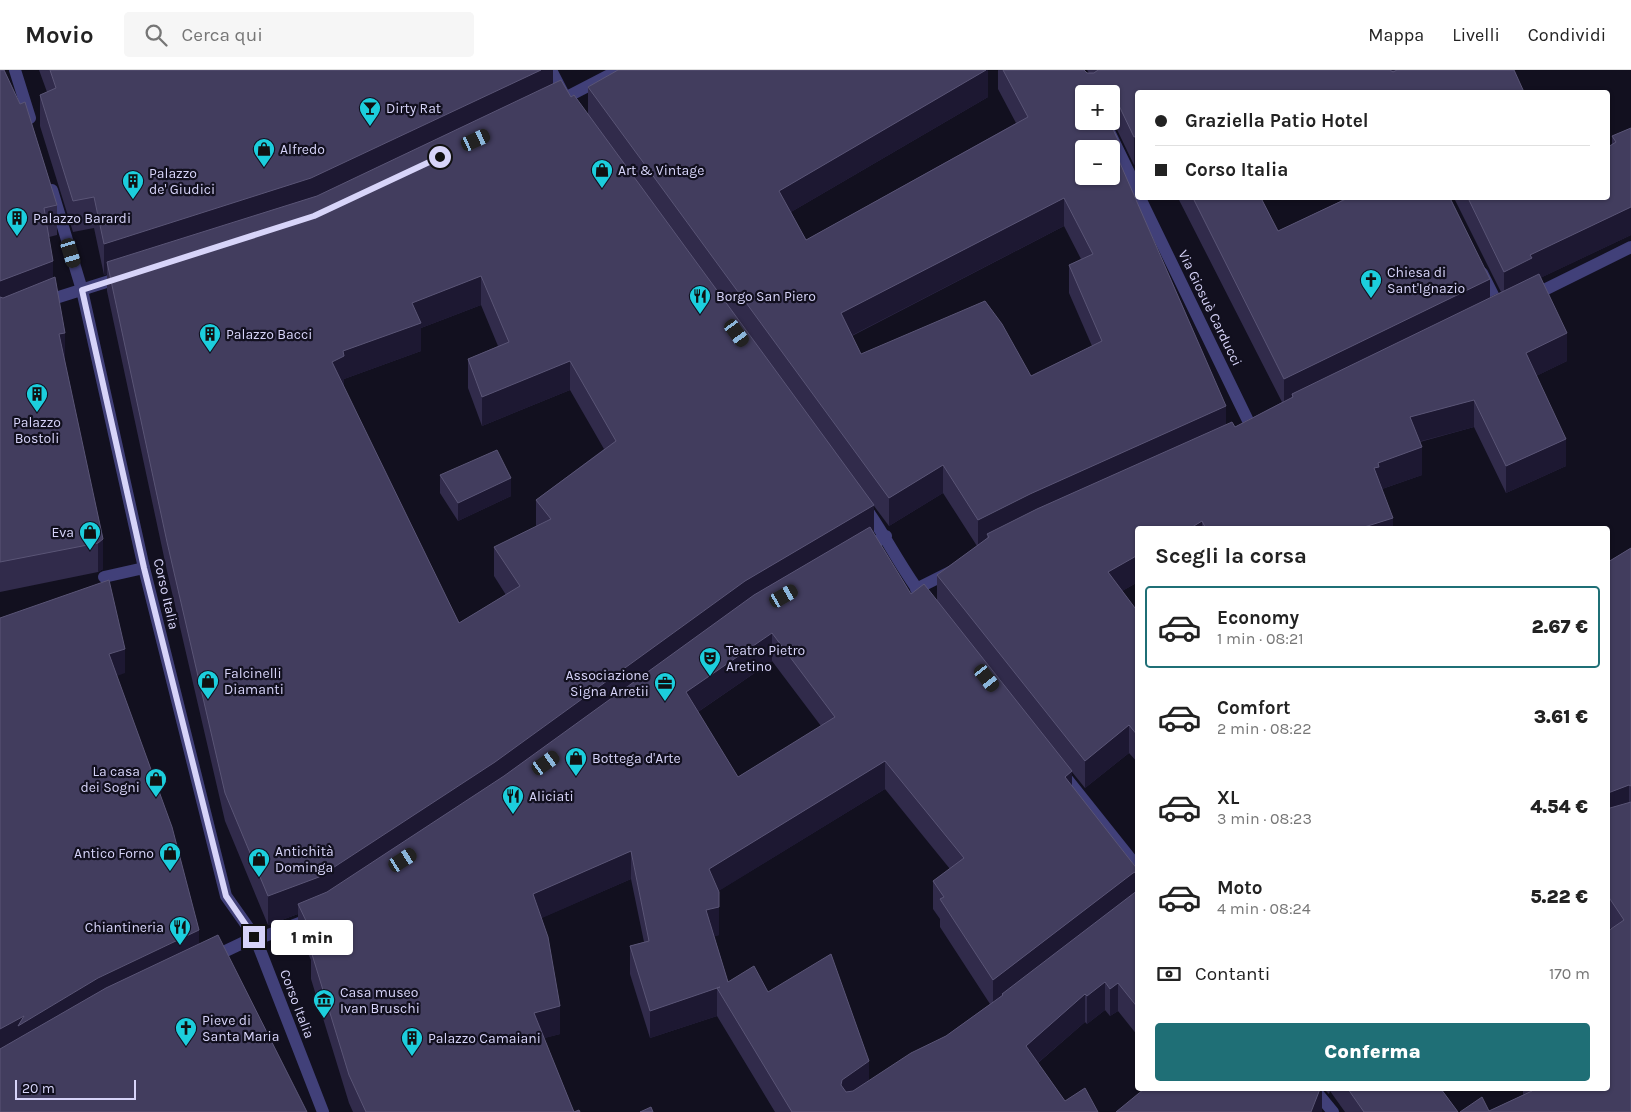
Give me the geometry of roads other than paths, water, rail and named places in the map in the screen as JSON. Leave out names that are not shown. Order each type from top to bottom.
[{"type":"street","points":[[15,70],[33,127]]},
{"type":"street","points":[[551,70],[569,102]]},
{"type":"street","points":[[548,107],[569,102],[619,70]]},
{"type":"street","points":[[1108,130],[1135,185]]},
{"type":"street","name":"Corso Italia","points":[[48,175],[82,290],[144,568],[226,896],[254,937],[323,1112]]},
{"type":"street","name":"Via Giosuè Carducci","points":[[1141,200],[1253,431]]},
{"type":"street","points":[[1475,259],[1506,309],[1631,247]]},
{"type":"street","points":[[30,307],[138,272]]},
{"type":"street","points":[[857,497],[886,536],[916,589],[934,612]]},
{"type":"street","points":[[852,556],[886,536]]},
{"type":"street","points":[[916,589],[966,563]]},
{"type":"street","points":[[104,577],[144,568]]},
{"type":"street","points":[[1057,767],[1135,864]]},
{"type":"street","points":[[201,963],[254,937],[260,938],[323,913]]},
{"type":"street","points":[[1316,1091],[1333,1112]]},
{"type":"place","name":"Dirty Rat","points":[[370,127]]},
{"type":"place","name":"Alfredo","points":[[264,168]]},
{"type":"place","name":"Art & Vintage","points":[[602,189]]},
{"type":"place","name":"Palazzo de' Giudici","points":[[133,200]]},
{"type":"place","name":"Palazzo Barardi","points":[[17,237]]},
{"type":"place","name":"Chiesa di Sant'Ignazio","points":[[1371,299]]},
{"type":"place","name":"Borgo San Piero","points":[[700,315]]},
{"type":"place","name":"Palazzo Bacci","points":[[210,353]]},
{"type":"place","name":"Palazzo Bostoli","points":[[37,413]]},
{"type":"place","name":"Eva","points":[[90,551]]},
{"type":"place","name":"Teatro Pietro Aretino","points":[[710,677]]},
{"type":"place","name":"Falcinelli Diamanti","points":[[208,700]]},
{"type":"place","name":"Associazione Signa Arretii","points":[[665,702]]},
{"type":"place","name":"Bottega d'Arte","points":[[576,777]]},
{"type":"place","name":"La casa dei Sogni","points":[[156,798]]},
{"type":"place","name":"Aliciati","points":[[513,815]]},
{"type":"place","name":"Antico Forno","points":[[170,872]]},
{"type":"place","name":"Antichità Dominga","points":[[259,878]]},
{"type":"place","name":"Chiantineria","points":[[180,946]]},
{"type":"place","name":"Casa museo Ivan Bruschi","points":[[324,1019]]},
{"type":"place","name":"Pieve di Santa Maria","points":[[186,1047]]},
{"type":"place","name":"Palazzo Camaiani","points":[[412,1057]]}]
